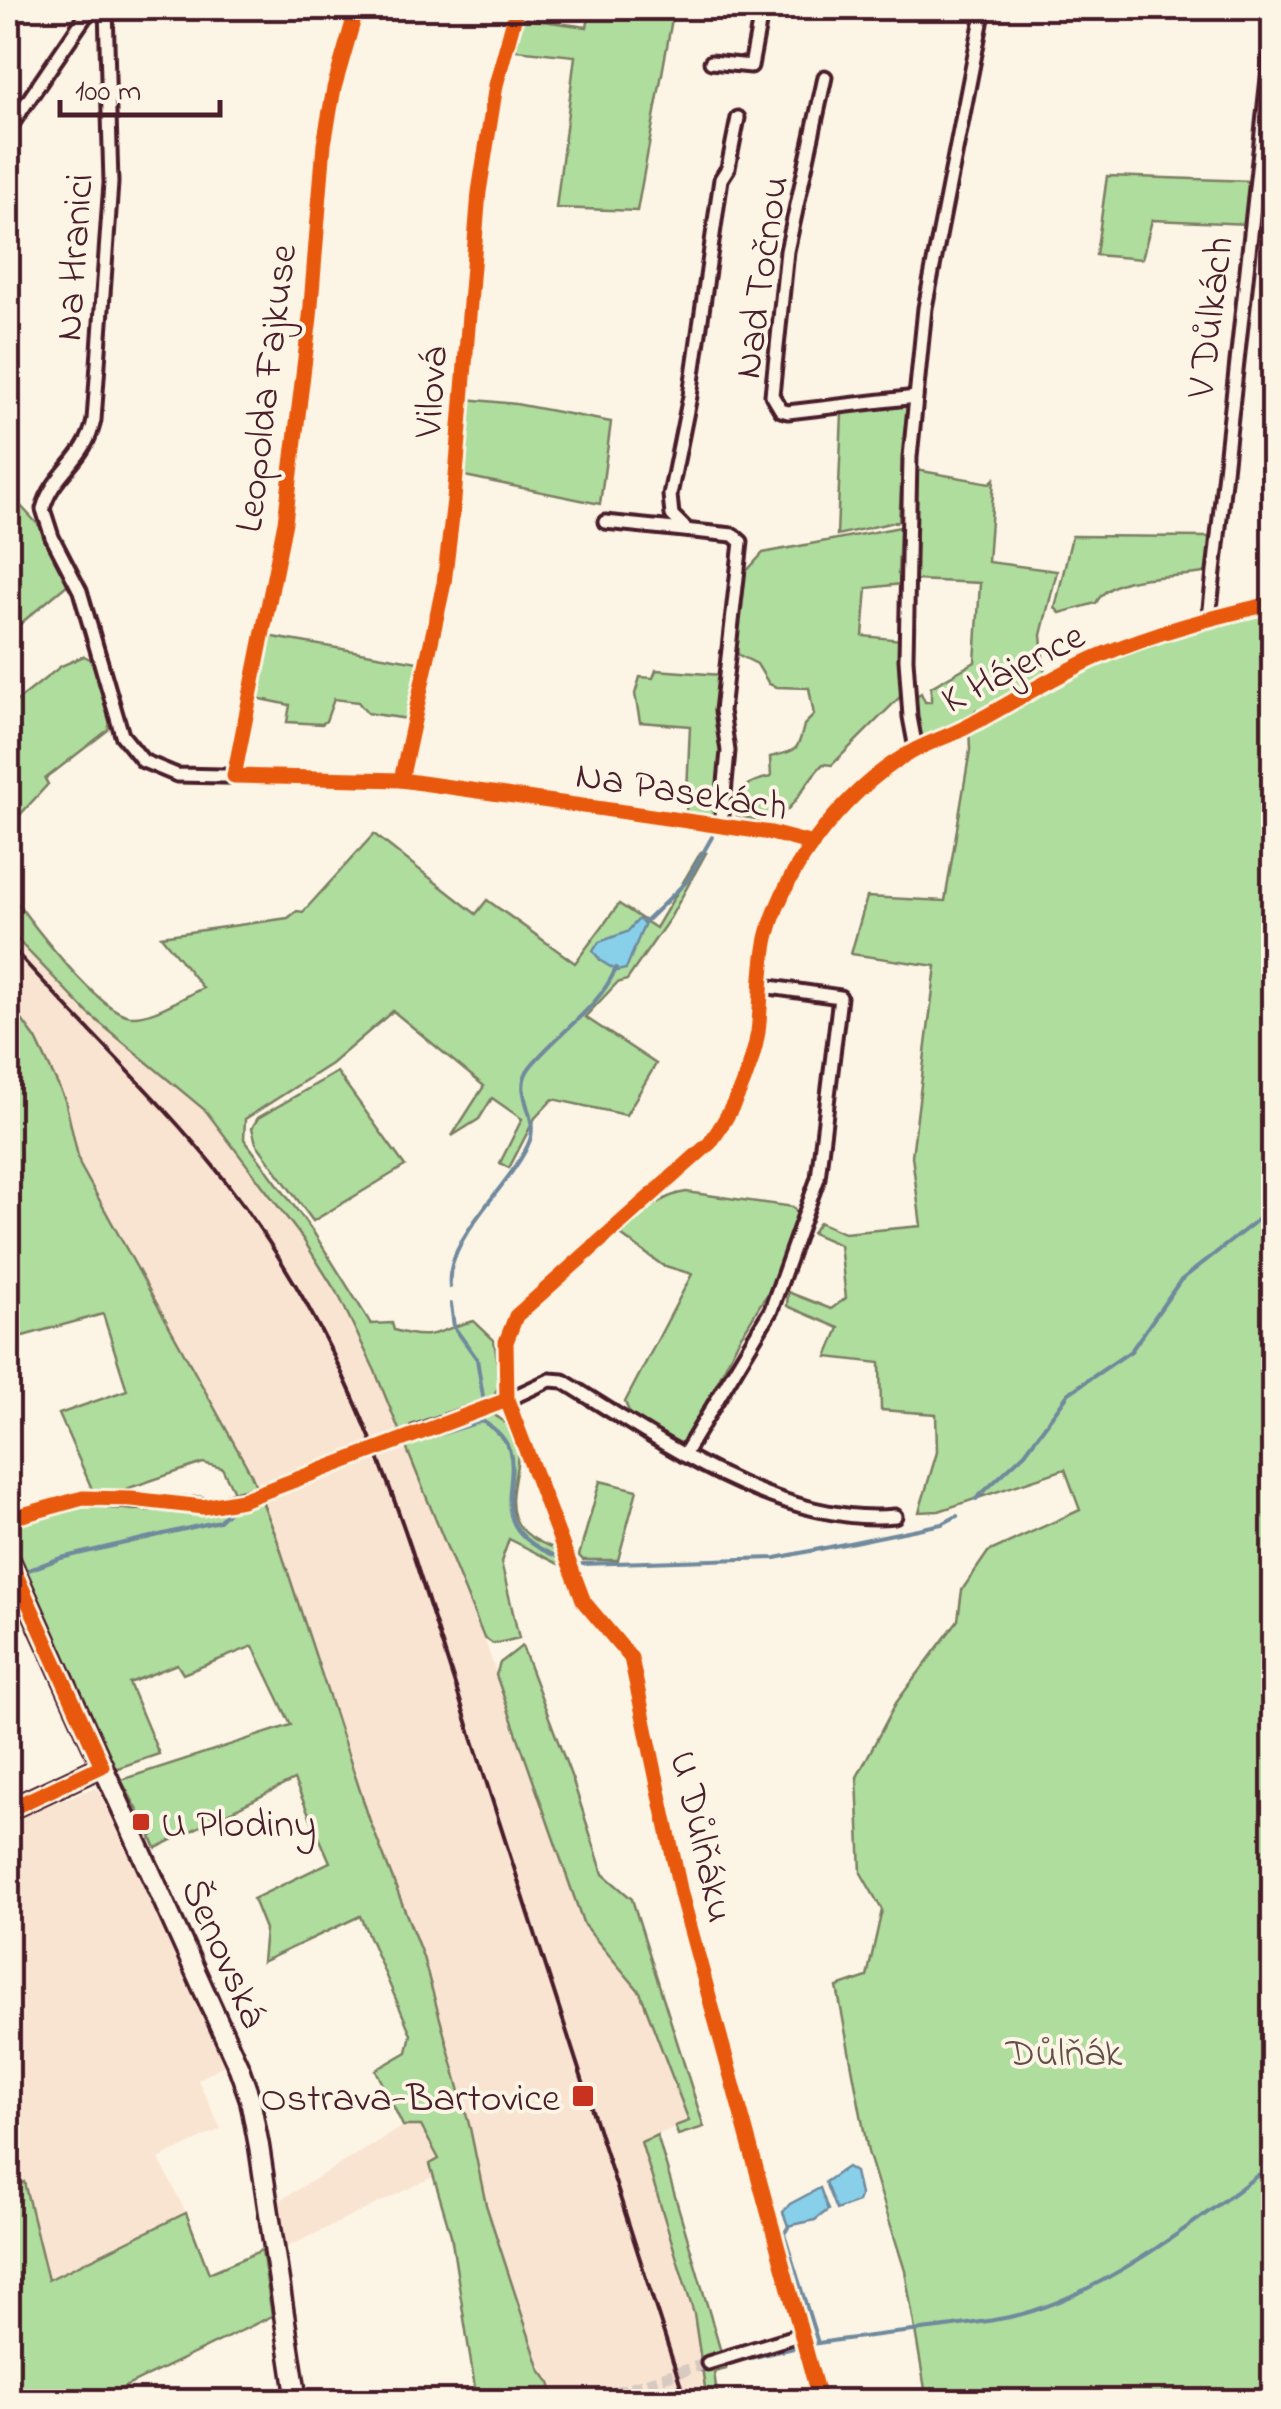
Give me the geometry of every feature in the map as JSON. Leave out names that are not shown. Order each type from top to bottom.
[{"type":"street","points":[[8,130],[91,8]]},
{"type":"street","name":"Na Hranici","points":[[47,494],[82,453],[94,420],[110,183],[106,8]]},
{"type":"street","name":"Leopolda Fajkuse","points":[[234,776],[285,522],[310,317],[324,144],[334,88],[357,8]]},
{"type":"street","name":"Vilová","points":[[401,780],[444,583],[479,192],[496,85],[517,8]]},
{"type":"street","points":[[710,62],[751,66],[762,8]]},
{"type":"street","points":[[916,750],[906,659],[908,509],[916,397],[925,308],[984,8]]},
{"type":"street","name":"V Důlkách","points":[[1210,618],[1274,23]]},
{"type":"street","name":"Nad Točnou","points":[[825,77],[787,252],[772,395],[781,410],[788,412],[916,397]]},
{"type":"street","points":[[651,527],[669,507],[690,396],[720,179],[728,168],[738,118]]},
{"type":"street","name":"Na Pasekách","points":[[47,494],[43,510],[47,525],[80,590],[115,715],[131,749],[143,761],[176,775],[401,780],[721,826],[813,844],[799,862],[768,934],[757,1037],[729,1116],[710,1143],[516,1316],[506,1342],[508,1400]]},
{"type":"street","points":[[669,507],[676,521],[687,530]]},
{"type":"street","name":"Na Pasekách","points":[[605,522],[733,534],[742,548],[722,712],[728,751],[721,826]]},
{"type":"street","name":"K Hájence","points":[[813,844],[869,784],[916,750],[969,726],[1052,678],[1099,656],[1210,618],[1274,603]]},
{"type":"street","points":[[684,1455],[771,1310],[818,1178],[840,997],[762,986]]},
{"type":"street","points":[[414,1433],[508,1400],[550,1380],[563,1382],[684,1455],[741,1484],[808,1506],[872,1518],[895,1516]]},
{"type":"street","name":"U Důlňáku","points":[[508,1400],[584,1602],[631,1658],[681,1894],[820,2402]]},
{"type":"street","points":[[8,1519],[83,1498],[213,1506],[264,1492]]},
{"type":"street","name":"Šenovská","points":[[8,1557],[212,2002],[250,2099],[297,2402]]},
{"type":"street","points":[[8,1810],[102,1766]]},
{"type":"street","points":[[708,2364],[802,2334]]},
{"type":"shaded area","points":[[8,930],[89,1014],[206,1111],[303,1239],[340,1298],[401,1430],[484,1638],[584,1925],[640,1991],[690,2121],[641,2142],[694,2314],[707,2401],[556,2401],[540,2370],[486,2205],[470,2128],[423,1957],[370,1821],[251,1474],[80,1165],[65,1100],[36,1039],[8,1001]]},
{"type":"shaded area","points":[[93,1788],[101,1791],[224,2065],[198,2080],[221,2129],[159,2159],[186,2213],[48,2281],[24,2183],[8,2188],[8,1821]]},
{"type":"shaded area","points":[[403,2126],[421,2126],[439,2159],[430,2165],[433,2177],[283,2249],[277,2202]]},
{"type":"green space","points":[[591,8],[674,8],[637,211],[556,208],[575,56],[505,49],[514,17],[587,27]]},
{"type":"green space","points":[[1107,176],[1251,181],[1249,224],[1152,220],[1142,259],[1096,255]]},
{"type":"green space","points":[[466,399],[611,422],[600,504],[460,475],[462,449],[467,447],[462,443]]},
{"type":"green space","points":[[907,406],[899,521],[837,535],[842,413]]},
{"type":"green space","points":[[916,470],[990,483],[994,479],[988,562],[1057,571],[1041,635],[1045,678],[978,715],[976,710],[967,721],[922,739],[912,699],[921,693],[925,702],[931,702],[931,687],[975,662],[980,583],[915,580]]},
{"type":"green space","points":[[19,504],[44,531],[69,577],[68,584],[8,634],[8,507]]},
{"type":"green space","points":[[900,527],[901,584],[867,588],[863,636],[902,640],[900,697],[832,765],[823,764],[780,815],[755,819],[737,815],[738,798],[744,787],[771,777],[770,757],[795,748],[804,725],[814,715],[809,688],[769,684],[757,664],[739,655],[735,648],[744,574],[763,553]]},
{"type":"green space","points":[[1072,536],[1209,537],[1208,572],[1116,585],[1096,603],[1060,613],[1055,608]]},
{"type":"green space","name":"Důlňák","points":[[1273,603],[1273,2401],[927,2401],[905,2271],[868,2152],[837,1987],[867,1977],[882,1910],[861,1873],[857,1777],[896,1703],[958,1620],[962,1590],[988,1552],[1080,1510],[1065,1469],[939,1511],[919,1512],[937,1452],[936,1414],[881,1410],[880,1363],[827,1357],[839,1328],[787,1306],[788,1292],[831,1309],[846,1298],[840,1245],[812,1233],[819,1222],[844,1233],[921,1226],[912,1156],[936,966],[851,954],[867,897],[945,901],[970,750],[969,726],[1099,656]]},
{"type":"green space","points":[[267,636],[418,662],[408,719],[367,713],[358,702],[334,699],[322,724],[287,722],[290,705],[256,698]]},
{"type":"green space","points":[[84,656],[94,661],[111,719],[108,730],[45,779],[48,784],[8,828],[8,701],[12,705],[61,666]]},
{"type":"green space","points":[[656,670],[720,675],[717,708],[721,748],[716,818],[686,814],[690,726],[640,722],[635,694],[640,677],[653,678]]},
{"type":"green space","points":[[374,834],[476,914],[487,900],[575,963],[619,904],[656,928],[701,852],[706,853],[670,918],[627,980],[617,983],[585,1017],[656,1064],[626,1115],[553,1099],[535,1118],[509,1168],[500,1163],[522,1119],[492,1098],[479,1119],[452,1136],[484,1086],[393,1011],[331,1064],[245,1119],[244,1139],[314,1233],[371,1324],[392,1323],[394,1330],[428,1335],[474,1321],[494,1340],[500,1383],[493,1397],[422,1421],[427,1433],[485,1410],[507,1425],[516,1443],[512,1501],[515,1519],[529,1535],[557,1549],[564,1567],[509,1539],[501,1562],[519,1638],[494,1644],[484,1638],[375,1371],[340,1298],[303,1239],[206,1111],[89,1014],[8,930],[8,890],[65,962],[101,999],[131,1016],[149,1013],[203,988],[161,936],[288,918],[297,911],[303,912]]},
{"type":"green space","points":[[8,1001],[36,1039],[65,1100],[80,1165],[251,1474],[276,1536],[370,1821],[423,1957],[470,2128],[486,2205],[540,2370],[555,2399],[477,2401],[451,2235],[430,2164],[439,2159],[421,2126],[403,2126],[376,2070],[407,2052],[411,2034],[360,1916],[262,1962],[265,1929],[253,1899],[330,1862],[294,1780],[156,1848],[151,1837],[157,1832],[152,1820],[144,1821],[121,1780],[291,1725],[253,1646],[183,1674],[177,1664],[129,1683],[159,1754],[115,1769],[8,1528],[84,1503],[230,1510],[233,1490],[222,1468],[203,1463],[123,1490],[92,1489],[59,1414],[127,1390],[103,1314],[8,1340]]},
{"type":"green space","points":[[337,1072],[405,1166],[313,1221],[256,1143],[252,1128],[258,1118]]},
{"type":"green space","points":[[686,1192],[793,1207],[799,1216],[768,1294],[741,1335],[690,1437],[678,1445],[630,1414],[625,1402],[692,1274],[662,1265],[621,1235],[658,1203]]},
{"type":"green space","points":[[600,1481],[637,1490],[618,1560],[583,1560],[579,1556]]},
{"type":"green space","points":[[522,1646],[603,1874],[632,1899],[704,2127],[678,2135],[675,2126],[689,2121],[640,1992],[584,1925],[496,1675],[500,1663]]},
{"type":"green space","points":[[657,2135],[726,2369],[714,2372],[718,2401],[707,2401],[694,2314],[641,2142]]},
{"type":"green space","points":[[24,2182],[48,2280],[186,2213],[209,2273],[262,2250],[272,2316],[110,2394],[113,2401],[8,2401],[8,2188]]},
{"type":"water","points":[[639,919],[644,925],[626,969],[617,971],[601,961],[593,951],[599,942],[627,932]]},
{"type":"water","points":[[847,2167],[855,2172],[860,2195],[858,2202],[836,2210],[825,2182]]},
{"type":"water","points":[[820,2188],[828,2210],[815,2220],[788,2226],[783,2212]]},
{"type":"waterway","points":[[644,923],[687,881],[712,837]]},
{"type":"waterway","points":[[450,1287],[451,1268],[468,1230],[522,1157],[530,1140],[525,1076],[599,996],[616,968]]},
{"type":"waterway","points":[[976,1499],[1025,1453],[1069,1393],[1131,1351],[1180,1281],[1274,1207]]},
{"type":"waterway","points":[[451,1304],[454,1327],[477,1359],[486,1415],[482,1421]]},
{"type":"waterway","points":[[407,1445],[482,1421],[502,1437],[510,1454],[510,1509],[516,1527],[532,1544],[564,1559]]},
{"type":"waterway","points":[[315,1476],[328,1472]]},
{"type":"waterway","points":[[23,1572],[61,1558],[219,1521],[230,1510],[254,1500]]},
{"type":"waterway","points":[[582,1564],[776,1558],[942,1524],[957,1516]]},
{"type":"waterway","points":[[812,2344],[986,2321],[1043,2307],[1078,2293],[1148,2254],[1274,2163]]},
{"type":"waterway","points":[[789,2226],[784,2234],[818,2343]]},
{"type":"waterway","points":[[719,2365],[803,2346]]},
{"type":"waterway","points":[[700,2370],[710,2367]]},
{"type":"waterway","points":[[613,2393],[632,2388]]},
{"type":"waterway","points":[[103,2402],[111,2398]]},
{"type":"waterway","points":[[561,2402],[566,2401]]},
{"type":"tunnel","points":[[265,1492],[414,1433]]},
{"type":"tunnel","points":[[584,2402],[708,2363]]},
{"type":"railway","points":[[8,943],[223,1178],[283,1265],[355,1401],[411,1548],[686,2402]]},
{"type":"cycle path","points":[[357,8],[334,88],[324,144],[310,317],[285,522],[234,776],[401,780],[771,833],[813,844]]},
{"type":"cycle path","points":[[401,780],[444,583],[479,192],[496,85],[517,8]]},
{"type":"cycle path","points":[[820,2402],[681,1894],[631,1658],[584,1602],[507,1400],[506,1342],[516,1316],[710,1143],[718,1131],[740,1090],[755,1046],[765,946],[777,907],[806,853],[846,804],[892,764],[917,749],[965,728],[1083,663],[1163,632],[1274,603]]},
{"type":"cycle path","points":[[8,1519],[83,1498],[203,1507],[242,1500],[507,1400]]},
{"type":"cycle path","points":[[8,1557],[102,1766],[8,1810]]},
{"type":"place","name":"U Plodiny","points":[[141,1822]]},
{"type":"place","name":"Ostrava-Bartovice","points":[[583,2096]]}]
